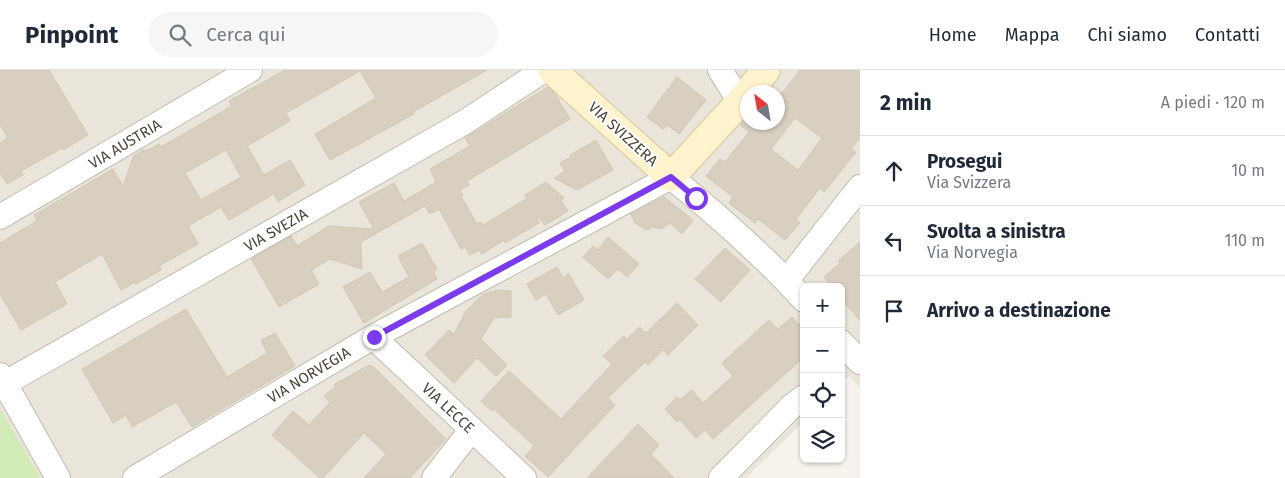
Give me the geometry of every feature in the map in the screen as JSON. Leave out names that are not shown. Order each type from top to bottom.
[{"type":"street","name":"VIA AUSTRIA","points":[[0,217],[250,70]]},
{"type":"street","name":"VIA SVEZIA","points":[[2,382],[465,122],[544,70]]},
{"type":"street","name":"VIA SVIZZERA","points":[[552,70],[786,281],[800,296]]},
{"type":"street","points":[[720,70],[740,91]]},
{"type":"street","points":[[754,85],[766,70]]},
{"type":"street","points":[[671,177],[740,101]]},
{"type":"street","name":"VIA NORVEGIA","points":[[135,478],[374,337],[671,177]]},
{"type":"street","points":[[786,281],[860,187]]},
{"type":"street","name":"VIA LECCE","points":[[374,337],[524,478]]},
{"type":"street","points":[[2,382],[58,478]]},
{"type":"street","points":[[721,478],[800,400]]},
{"type":"street","points":[[434,478],[471,430]]},
{"type":"shaded area","points":[[0,70],[860,70],[860,388],[849,376],[845,380],[845,283],[800,283],[800,425],[746,478],[0,478]]},
{"type":"green space","points":[[0,409],[38,474],[40,478],[0,478]]},
{"type":"building","points":[[0,70],[49,70],[88,135],[21,171],[23,175],[7,184],[0,173],[0,143],[8,138],[0,125]]},
{"type":"building","points":[[285,70],[487,70],[413,112],[414,114],[330,160],[315,134],[376,98],[360,71],[286,113],[290,121],[247,146],[264,175],[290,160],[305,185],[278,202],[274,194],[229,220],[221,207],[188,226],[198,244],[159,266],[161,270],[121,290],[102,254],[55,282],[67,304],[21,330],[0,294],[0,243],[37,221],[34,215],[113,169],[123,187],[135,155],[159,144],[161,147],[232,106],[229,101]],"holes":[[[226,150],[241,177],[201,200],[185,173]]]},
{"type":"building","points":[[800,70],[860,70],[860,138],[851,149],[856,152],[824,192],[820,188],[796,219],[800,223],[785,240],[758,219],[755,223],[729,203],[733,197],[706,176],[720,159],[725,162],[749,132],[746,130],[785,130],[785,89]],"holes":[[[795,118],[822,138],[798,170],[771,149]]]},
{"type":"building","points":[[677,77],[706,100],[679,134],[667,125],[663,129],[647,117]]},
{"type":"building","points":[[548,87],[555,94],[570,119],[467,181],[469,185],[460,190],[463,195],[461,196],[477,224],[481,222],[483,225],[527,199],[525,195],[546,182],[564,198],[561,200],[568,211],[545,225],[536,216],[539,223],[505,243],[504,240],[482,254],[479,250],[470,255],[465,247],[461,249],[439,209],[430,214],[425,206],[361,242],[362,269],[330,259],[311,270],[319,284],[279,307],[251,259],[291,236],[297,246],[329,226],[374,229],[359,202],[394,183],[404,201],[436,182],[430,169],[470,146],[465,138]]},
{"type":"building","points":[[596,140],[613,170],[577,190],[554,178],[565,171],[560,163]]},
{"type":"building","points":[[664,197],[693,220],[682,234],[670,223],[661,229],[652,227],[647,230],[635,223],[631,214]]},
{"type":"building","points":[[608,237],[639,264],[627,277],[618,269],[608,279],[583,257],[593,246],[598,250]]},
{"type":"building","points":[[860,242],[860,321],[845,303],[845,283],[829,283],[824,277],[840,263],[838,261]]},
{"type":"building","points":[[422,243],[437,269],[433,271],[437,279],[364,323],[343,287],[370,272],[382,292],[409,277],[398,256]]},
{"type":"building","points":[[725,248],[750,270],[721,302],[695,279]]},
{"type":"building","points":[[557,267],[564,279],[568,273],[584,300],[558,315],[546,294],[536,300],[527,284]]},
{"type":"building","points":[[498,290],[511,291],[511,317],[494,318],[481,339],[507,365],[496,376],[477,358],[454,383],[425,355],[449,330],[454,334],[466,311],[478,299],[484,294]]},
{"type":"building","points":[[677,303],[698,325],[668,355],[663,350],[648,365],[645,362],[608,398],[615,405],[548,477],[525,456],[534,446],[494,409],[492,411],[481,401],[509,371],[561,419],[612,364],[603,356],[624,336],[627,339],[640,327],[646,333]]},
{"type":"building","points":[[186,309],[227,377],[267,353],[261,340],[275,333],[295,366],[192,427],[176,402],[132,427],[126,415],[113,423],[82,369]]},
{"type":"building","points":[[792,317],[800,326],[800,361],[713,439],[705,430],[696,438],[679,419],[677,422],[665,409],[677,397],[680,400],[692,390],[703,403],[733,376],[722,363],[769,320],[778,329]]},
{"type":"building","points":[[369,365],[375,368],[446,439],[410,478],[364,478],[386,454],[364,433],[323,478],[320,478],[272,435],[293,411],[309,425],[330,402],[324,396],[335,387],[335,384]]},
{"type":"building","points":[[638,424],[659,445],[651,454],[674,478],[587,478]]},
{"type":"route","points":[[374,337],[671,177],[696,198]]}]
